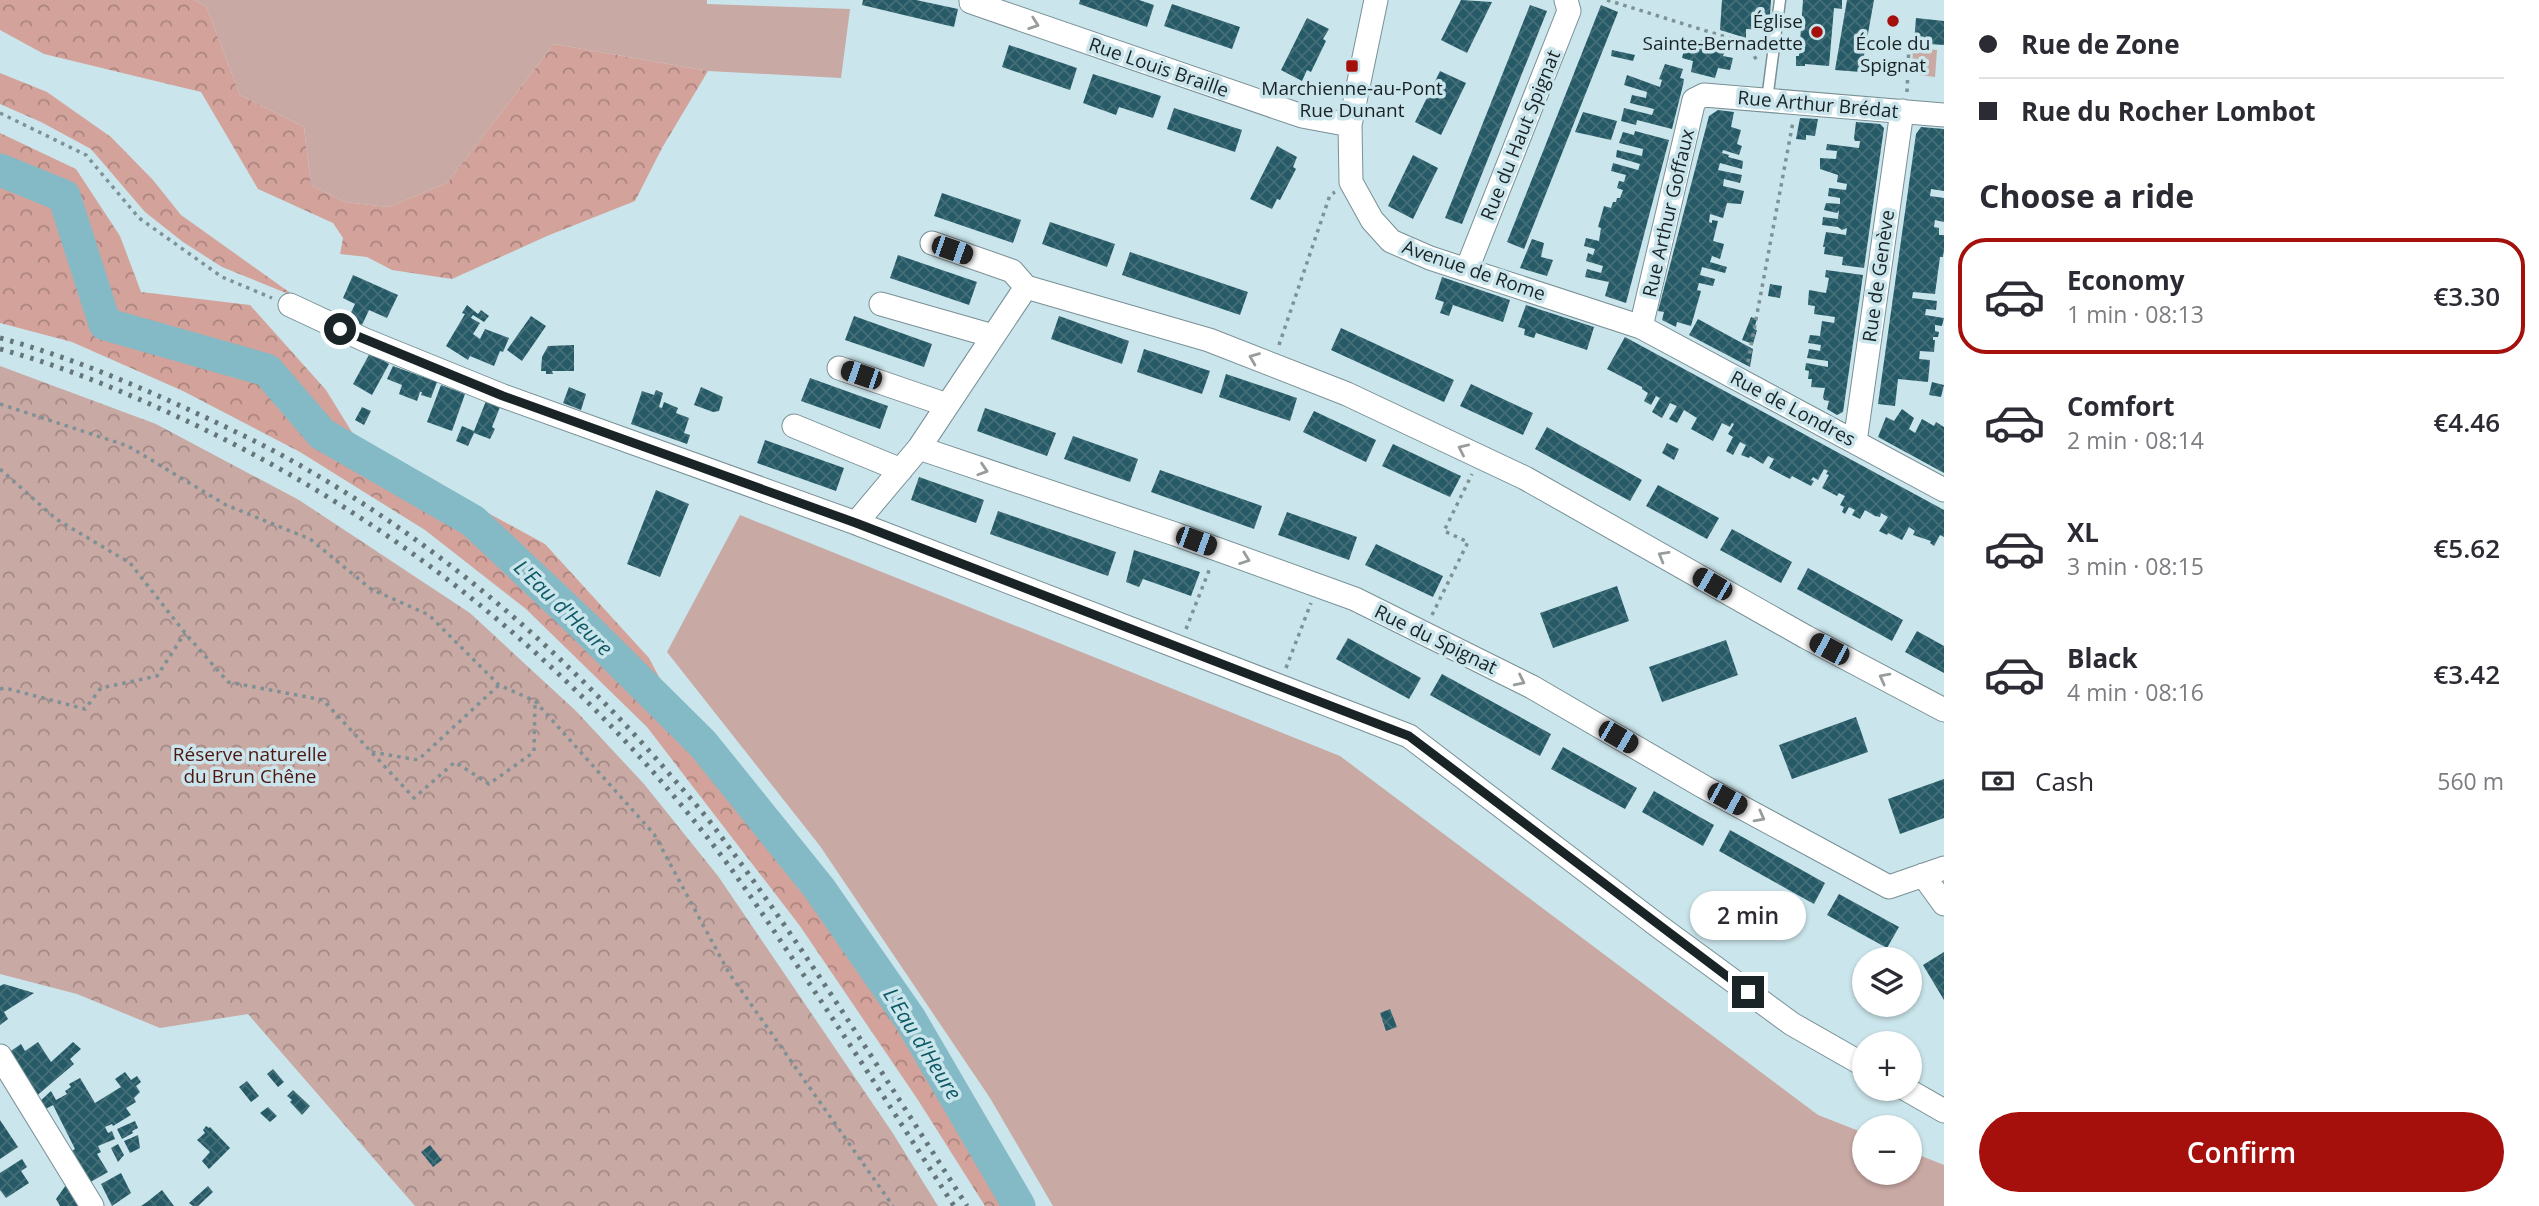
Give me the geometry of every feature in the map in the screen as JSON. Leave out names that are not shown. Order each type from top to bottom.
[{"type":"street","name":"Rue Louis Braille","points":[[971,0],[1303,116],[1350,125]]},
{"type":"street","name":"Avenue de Rome","points":[[1376,0],[1350,125],[1351,182],[1372,220],[1391,241],[1430,258],[1642,327]]},
{"type":"street","name":"Rue du Haut Spignat","points":[[1467,269],[1569,11],[1566,0]]},
{"type":"street","name":"Rue Arthur Brédat","points":[[1694,100],[1704,95],[1768,92],[1796,103],[1944,115]]},
{"type":"street","name":"Rue Arthur Goffaux","points":[[1642,327],[1694,100]]},
{"type":"street","name":"Rue de Genève","points":[[1854,442],[1904,111]]},
{"type":"street","points":[[932,243],[1012,271],[1026,287],[1209,340],[1347,394],[1525,478],[1806,637],[1944,710]]},
{"type":"street","points":[[856,523],[919,448],[1026,287]]},
{"type":"street","points":[[881,304],[993,336]]},
{"type":"street","points":[[290,305],[365,340],[503,396],[856,523],[1409,736],[1781,1016],[1852,1058]]},
{"type":"street","name":"Rue de Londres","points":[[1642,327],[1944,490]]},
{"type":"street","points":[[839,368],[947,405]]},
{"type":"street","points":[[793,426],[901,470]]},
{"type":"street","name":"Rue du Spignat","points":[[919,448],[1217,548],[1355,598],[1532,687],[1704,787],[1889,887],[1933,872],[1944,904]]},
{"type":"street","points":[[0,1056],[93,1206]]},
{"type":"street","points":[[1922,1098],[1944,1111]]},
{"type":"lane","points":[[1768,92],[1780,0]]},
{"type":"path","points":[[1606,0],[1748,44],[1768,92]]},
{"type":"path","points":[[1904,111],[1909,45]]},
{"type":"path","points":[[1744,382],[1796,103]]},
{"type":"path","points":[[0,113],[86,155],[139,218],[222,277],[290,305]]},
{"type":"path","points":[[1272,365],[1330,195],[1351,182]]},
{"type":"path","points":[[0,404],[128,446],[226,505],[310,539],[371,589],[429,615],[499,684],[535,701],[654,834],[729,973],[893,1206]]},
{"type":"path","points":[[1424,633],[1468,542],[1444,531],[1480,457]]},
{"type":"path","points":[[0,469],[56,519],[130,563],[228,682],[323,700],[414,797],[455,762],[489,784],[534,752],[535,701]]},
{"type":"path","points":[[1179,648],[1217,548]]},
{"type":"path","points":[[1279,686],[1318,585]]},
{"type":"path","points":[[0,689],[5,688],[85,709],[101,688],[158,676],[185,633]]},
{"type":"path","points":[[370,751],[418,760],[499,684]]},
{"type":"green space","points":[[0,0],[194,0],[206,6],[240,95],[304,127],[311,185],[345,202],[388,207],[447,183],[554,44],[708,71],[662,148],[635,201],[547,236],[452,279],[392,270],[367,257],[340,254],[343,238],[333,223],[258,189],[201,92],[44,54],[0,30]]},
{"type":"green space","points":[[194,0],[707,0],[707,4],[850,9],[841,78],[708,71],[554,44],[447,183],[388,207],[345,202],[311,185],[304,127],[240,95],[206,6]]},
{"type":"green space","points":[[1913,47],[1937,50],[1935,77],[1912,74]]},
{"type":"green space","points":[[0,73],[47,92],[111,137],[153,180],[181,215],[296,297],[222,267],[183,242],[145,212],[91,149],[0,104]]},
{"type":"green space","points":[[0,133],[76,169],[120,236],[141,292],[250,305],[326,390],[358,442],[545,544],[649,658],[708,770],[867,977],[1006,1206],[985,1206],[918,1100],[800,926],[647,727],[526,609],[425,530],[300,452],[183,391],[72,342],[0,323]]},
{"type":"green space","name":"Réserve naturelle du Brun Chêne","points":[[0,366],[156,424],[299,500],[470,613],[576,711],[644,784],[718,876],[892,1132],[938,1206],[415,1206],[248,1014],[160,1028],[77,994],[0,974]]},
{"type":"green space","points":[[740,515],[1340,756],[1818,1115],[1852,1128],[1852,1185],[1922,1185],[1922,1156],[1944,1165],[1944,1206],[1053,1206],[990,1098],[820,846],[667,652]]},
{"type":"building","points":[[863,0],[916,0],[958,9],[954,27],[862,5]]},
{"type":"building","points":[[1080,0],[1139,0],[1154,5],[1147,27],[1079,4]]},
{"type":"building","points":[[1461,0],[1492,2],[1467,53],[1441,40]]},
{"type":"building","points":[[1722,0],[1771,0],[1769,30],[1746,29],[1746,38],[1720,30]]},
{"type":"building","name":"Église Sainte-Bernadette","points":[[1803,0],[1842,0],[1842,9],[1834,8],[1829,66],[1796,66]]},
{"type":"building","points":[[1847,0],[1874,0],[1861,72],[1835,70]]},
{"type":"building","points":[[1172,4],[1240,27],[1232,49],[1164,26]]},
{"type":"building","points":[[1530,5],[1547,11],[1462,224],[1445,218]]},
{"type":"building","points":[[1601,5],[1618,12],[1524,249],[1507,242]]},
{"type":"building","points":[[1307,18],[1329,29],[1311,72],[1307,70],[1302,81],[1281,70]]},
{"type":"building","points":[[1916,18],[1944,21],[1944,45],[1914,43]]},
{"type":"building","points":[[1708,36],[1720,39],[1717,49],[1725,51],[1723,56],[1733,58],[1730,70],[1718,68],[1715,78],[1691,72],[1693,61],[1682,58],[1686,42],[1699,45],[1701,40],[1707,41]]},
{"type":"building","points":[[1009,45],[1077,68],[1070,90],[1002,67]]},
{"type":"building","points":[[1612,50],[1635,55],[1633,61],[1611,56]]},
{"type":"building","points":[[1665,64],[1683,69],[1680,78],[1684,79],[1683,85],[1672,129],[1637,120],[1636,125],[1621,121],[1624,108],[1652,115],[1654,109],[1630,103],[1632,95],[1646,98],[1647,92],[1624,85],[1627,75],[1660,87],[1662,80],[1659,79]]},
{"type":"building","points":[[1440,71],[1466,83],[1441,135],[1415,122]]},
{"type":"building","points":[[1093,74],[1161,96],[1153,118],[1119,107],[1116,115],[1083,103]]},
{"type":"building","points":[[1174,108],[1242,130],[1235,152],[1167,129]]},
{"type":"building","points":[[1718,110],[1734,112],[1731,127],[1741,130],[1737,144],[1742,146],[1739,155],[1723,150],[1722,153],[1743,161],[1742,169],[1720,163],[1718,170],[1742,175],[1740,183],[1724,179],[1723,186],[1744,191],[1741,204],[1727,203],[1723,218],[1710,214],[1709,222],[1718,221],[1713,241],[1724,244],[1720,259],[1712,256],[1710,262],[1727,267],[1725,273],[1702,267],[1700,275],[1715,279],[1713,286],[1699,283],[1697,290],[1701,291],[1691,326],[1677,322],[1676,327],[1662,320],[1664,312],[1658,311],[1709,116]]},
{"type":"building","points":[[1583,112],[1617,121],[1611,140],[1575,132]]},
{"type":"building","points":[[1800,118],[1818,119],[1815,136],[1806,135],[1806,140],[1796,139]]},
{"type":"building","points":[[1856,122],[1880,124],[1884,128],[1864,268],[1842,265],[1843,257],[1824,254],[1823,247],[1826,232],[1846,235],[1847,228],[1842,230],[1822,225],[1823,217],[1838,219],[1839,210],[1837,213],[1824,210],[1826,203],[1840,204],[1840,198],[1828,196],[1829,188],[1846,190],[1847,184],[1837,182],[1838,175],[1820,169],[1820,158],[1836,159],[1837,151],[1826,150],[1827,144],[1859,148],[1860,141],[1855,141],[1854,138]]},
{"type":"building","points":[[1921,127],[1944,129],[1944,191],[1931,189],[1930,196],[1944,198],[1944,222],[1935,220],[1934,227],[1939,228],[1939,235],[1944,235],[1944,250],[1943,257],[1940,257],[1935,294],[1913,292],[1912,298],[1937,301],[1936,310],[1926,309],[1925,315],[1944,318],[1942,326],[1935,325],[1935,331],[1939,332],[1938,337],[1933,337],[1934,352],[1920,351],[1919,359],[1930,360],[1928,382],[1898,379],[1895,406],[1878,404],[1916,134]]},
{"type":"building","points":[[1635,131],[1669,140],[1626,303],[1605,296],[1609,282],[1585,277],[1587,269],[1601,273],[1603,266],[1586,261],[1588,253],[1593,255],[1595,249],[1584,246],[1586,238],[1599,241],[1601,228],[1598,227],[1604,206],[1611,208],[1623,190],[1617,188],[1619,181],[1624,182],[1626,175],[1611,171],[1613,163],[1638,170],[1640,164],[1616,157],[1617,150],[1642,156],[1643,149],[1619,143],[1623,132],[1634,135]]},
{"type":"building","points":[[1277,146],[1297,157],[1293,167],[1296,169],[1280,200],[1277,199],[1272,209],[1250,199]]},
{"type":"building","points":[[1413,155],[1438,168],[1413,219],[1388,206]]},
{"type":"building","points":[[942,193],[1021,220],[1013,243],[934,216]]},
{"type":"building","points":[[1050,222],[1115,244],[1107,267],[1042,244]]},
{"type":"building","points":[[1532,239],[1544,243],[1541,257],[1553,260],[1547,276],[1520,268]]},
{"type":"building","points":[[1130,252],[1248,292],[1240,315],[1122,275]]},
{"type":"building","points":[[898,255],[977,282],[969,305],[890,278]]},
{"type":"building","points":[[1826,270],[1863,275],[1843,412],[1837,415],[1827,409],[1829,401],[1823,397],[1825,388],[1811,387],[1812,379],[1808,379],[1809,371],[1805,370],[1806,363],[1828,367],[1828,361],[1807,358],[1809,349],[1820,351],[1821,345],[1808,343],[1810,335],[1820,336],[1822,321],[1834,323],[1835,317],[1814,314],[1815,306],[1808,305],[1809,290],[1826,293],[1829,278],[1825,277]]},
{"type":"building","points":[[353,275],[398,295],[387,318],[369,310],[362,325],[348,319],[355,304],[343,298]]},
{"type":"building","points":[[1442,277],[1510,300],[1503,322],[1453,305],[1449,316],[1440,313],[1444,302],[1435,299]]},
{"type":"building","points":[[1770,284],[1782,286],[1780,298],[1768,296]]},
{"type":"building","points":[[467,305],[478,314],[481,310],[489,316],[484,322],[473,315],[471,318],[480,323],[473,334],[480,339],[485,329],[509,338],[494,366],[470,356],[468,360],[446,346],[465,314],[462,313]]},
{"type":"building","points":[[1526,305],[1594,327],[1587,350],[1536,333],[1534,338],[1524,335],[1525,329],[1518,327]]},
{"type":"building","points":[[531,316],[546,326],[522,361],[507,350]]},
{"type":"building","points":[[854,316],[932,344],[924,367],[845,340]]},
{"type":"building","points":[[1059,316],[1129,341],[1122,364],[1051,339]]},
{"type":"building","points":[[1751,317],[1757,319],[1753,344],[1742,340]]},
{"type":"building","points":[[1698,319],[1753,349],[1750,367],[1689,335]]},
{"type":"building","points":[[1341,328],[1454,380],[1444,402],[1331,350]]},
{"type":"building","points":[[1625,337],[1944,510],[1944,537],[1940,535],[1934,546],[1931,541],[1913,535],[1915,531],[1909,527],[1902,540],[1879,531],[1888,517],[1881,513],[1880,517],[1865,510],[1860,519],[1852,515],[1855,510],[1849,507],[1845,514],[1842,512],[1844,507],[1840,505],[1845,496],[1839,493],[1837,496],[1822,488],[1829,475],[1824,469],[1818,480],[1813,477],[1811,486],[1769,468],[1774,459],[1768,456],[1763,464],[1750,456],[1741,455],[1746,445],[1740,442],[1733,455],[1726,451],[1733,437],[1728,434],[1734,424],[1732,423],[1730,427],[1722,423],[1713,441],[1691,429],[1697,418],[1684,410],[1677,423],[1669,419],[1677,406],[1670,403],[1662,418],[1652,412],[1660,398],[1656,396],[1651,405],[1644,401],[1648,393],[1642,387],[1607,369]]},
{"type":"building","points":[[574,345],[574,371],[552,371],[553,374],[546,374],[546,371],[541,371],[542,357],[548,346]]},
{"type":"building","points":[[1144,349],[1210,371],[1202,394],[1137,372]]},
{"type":"building","points":[[370,353],[389,364],[372,395],[353,384]]},
{"type":"building","points":[[393,366],[437,382],[431,398],[421,395],[422,392],[417,401],[399,394],[402,385],[387,379]]},
{"type":"building","points":[[1226,374],[1297,398],[1290,421],[1219,397]]},
{"type":"building","points":[[810,378],[888,406],[880,429],[801,401]]},
{"type":"building","points":[[1932,382],[1944,385],[1941,397],[1929,395]]},
{"type":"building","points":[[1471,384],[1533,413],[1523,435],[1460,406]]},
{"type":"building","points":[[441,385],[465,394],[452,431],[427,422]]},
{"type":"building","points":[[569,387],[586,394],[581,410],[563,403]]},
{"type":"building","points":[[701,387],[723,397],[719,411],[713,412],[694,405]]},
{"type":"building","points":[[656,390],[663,393],[659,407],[662,408],[664,402],[678,408],[676,413],[689,418],[684,433],[690,435],[687,444],[631,424],[642,391],[654,395]]},
{"type":"building","points":[[486,401],[500,407],[490,439],[474,433],[468,446],[456,441],[462,426],[474,431]]},
{"type":"building","points":[[362,407],[371,411],[364,425],[355,420]]},
{"type":"building","points":[[985,408],[1056,433],[1047,456],[977,431]]},
{"type":"building","points":[[1902,409],[1914,418],[1909,429],[1915,433],[1922,419],[1934,426],[1936,422],[1944,427],[1944,473],[1878,437],[1886,417],[1894,421]]},
{"type":"building","points":[[1314,411],[1376,440],[1366,462],[1303,432]]},
{"type":"building","points":[[1547,427],[1642,480],[1630,501],[1535,449]]},
{"type":"building","points":[[1073,436],[1138,459],[1130,482],[1064,459]]},
{"type":"building","points":[[765,440],[844,468],[836,491],[757,463]]},
{"type":"building","points":[[1667,443],[1679,449],[1674,460],[1662,453]]},
{"type":"building","points":[[1393,444],[1461,476],[1450,497],[1382,466]]},
{"type":"building","points":[[1160,470],[1262,506],[1254,529],[1151,492]]},
{"type":"building","points":[[919,477],[984,500],[976,523],[911,500]]},
{"type":"building","points":[[1658,485],[1719,518],[1707,539],[1646,506]]},
{"type":"building","points":[[656,490],[689,504],[660,577],[627,564]]},
{"type":"building","points":[[998,511],[1116,552],[1108,576],[990,534]]},
{"type":"building","points":[[1287,512],[1357,537],[1349,560],[1278,535]]},
{"type":"building","points":[[1732,529],[1792,562],[1781,583],[1720,550]]},
{"type":"building","points":[[1376,544],[1443,576],[1433,597],[1365,565]]},
{"type":"building","points":[[1134,550],[1200,572],[1191,596],[1143,579],[1139,587],[1126,582]]},
{"type":"building","points":[[1808,568],[1903,620],[1892,641],[1797,589]]},
{"type":"building","points":[[1617,586],[1629,621],[1553,648],[1540,613]]},
{"type":"building","points":[[1917,631],[1944,646],[1944,673],[1905,652]]},
{"type":"building","points":[[1348,638],[1421,678],[1409,699],[1336,659]]},
{"type":"building","points":[[1726,640],[1738,675],[1662,702],[1649,667]]},
{"type":"building","points":[[1442,674],[1551,734],[1540,756],[1430,695]]},
{"type":"building","points":[[1856,717],[1868,752],[1792,779],[1779,745]]},
{"type":"building","points":[[1563,747],[1637,788],[1625,809],[1551,769]]},
{"type":"building","points":[[1944,779],[1944,818],[1900,834],[1888,799]]},
{"type":"building","points":[[1654,791],[1714,825],[1703,846],[1642,812]]},
{"type":"building","points":[[1730,830],[1825,883],[1814,904],[1719,851]]},
{"type":"building","points":[[1839,894],[1899,927],[1885,947],[1827,915]]},
{"type":"building","points":[[1944,952],[1944,1000],[1923,965]]},
{"type":"building","points":[[4,984],[34,993],[4,1012],[8,1019],[0,1025],[0,986]]},
{"type":"building","points":[[1390,1009],[1397,1027],[1386,1031],[1380,1013]]},
{"type":"building","points":[[38,1042],[51,1062],[73,1042],[81,1049],[70,1059],[74,1064],[33,1099],[5,1055],[21,1044],[25,1051]]},
{"type":"building","points":[[273,1069],[284,1082],[278,1087],[267,1074]]},
{"type":"building","points":[[125,1072],[131,1080],[137,1076],[141,1082],[136,1086],[140,1092],[134,1098],[136,1102],[126,1108],[131,1115],[113,1126],[112,1124],[105,1127],[108,1133],[112,1131],[115,1139],[98,1146],[101,1152],[97,1154],[108,1172],[87,1184],[70,1152],[75,1149],[53,1105],[42,1111],[37,1104],[51,1091],[56,1100],[67,1094],[65,1091],[71,1087],[69,1084],[80,1078],[95,1103],[121,1087],[115,1079]]},
{"type":"building","points":[[247,1081],[259,1096],[251,1102],[239,1087]]},
{"type":"building","points":[[293,1090],[310,1106],[302,1115],[287,1096]]},
{"type":"building","points":[[268,1107],[277,1116],[270,1122],[260,1113]]},
{"type":"building","points":[[0,1120],[18,1147],[0,1159]]},
{"type":"building","points":[[135,1121],[138,1128],[122,1139],[117,1129]]},
{"type":"building","points":[[206,1126],[230,1148],[209,1169],[202,1161],[210,1152],[197,1140],[205,1133],[203,1130]]},
{"type":"building","points":[[138,1135],[140,1148],[130,1153],[124,1141]]},
{"type":"building","points":[[118,1144],[124,1155],[118,1162],[111,1148]]},
{"type":"building","points":[[430,1145],[442,1160],[433,1167],[421,1152]]},
{"type":"building","points":[[22,1159],[27,1167],[21,1171],[29,1183],[6,1198],[0,1190],[0,1173]]},
{"type":"building","points":[[121,1173],[131,1193],[112,1206],[101,1184]]},
{"type":"building","points":[[66,1185],[79,1206],[60,1206],[56,1199]]},
{"type":"building","points":[[208,1186],[213,1192],[198,1206],[189,1203]]},
{"type":"building","points":[[162,1190],[174,1206],[141,1206],[147,1202]]},
{"type":"waterway","name":"L'Eau d'Heure","points":[[0,170],[64,196],[105,324],[267,370],[322,434],[473,521],[703,744],[819,888],[910,1019],[1019,1206]]},
{"type":"railway","points":[[0,338],[50,353],[123,381],[223,426],[294,462],[407,533],[454,568],[543,644],[627,726],[714,827],[812,966],[967,1206]]},
{"type":"railway","points":[[0,349],[49,364],[121,392],[191,423],[265,461],[337,503],[405,548],[471,598],[534,651],[650,768],[714,846],[806,978],[954,1206]]},
{"type":"place","name":"École du Spignat","points":[[1893,21]]},
{"type":"place","name":"Église Sainte-Bernadette","points":[[1817,32]]},
{"type":"place","name":"Marchienne-au-Pont Rue Dunant","points":[[1352,66]]},
{"type":"route","points":[[340,329],[503,396],[856,523],[1409,736],[1748,992]]}]
